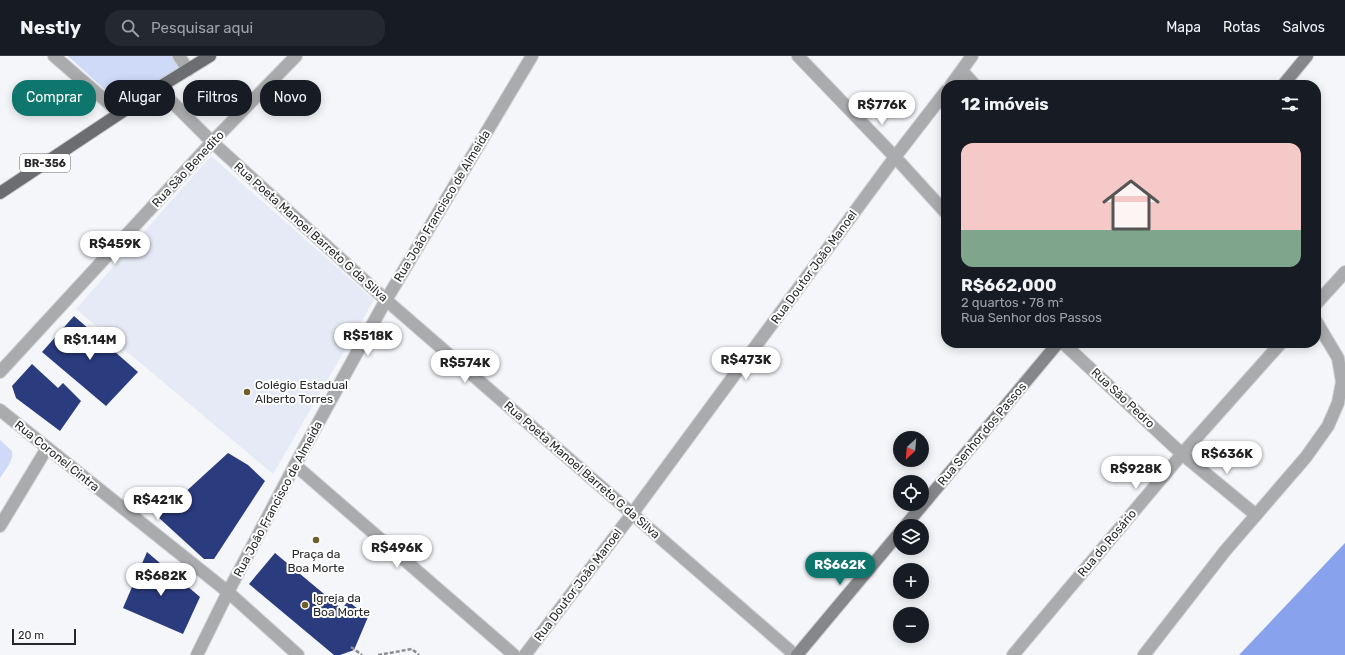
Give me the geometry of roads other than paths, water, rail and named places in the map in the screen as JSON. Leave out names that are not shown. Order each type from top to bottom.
[{"type":"main road","name":"BR-356","points":[[171,80],[210,56]]},
{"type":"main road","points":[[1287,80],[1307,56]]},
{"type":"main road","name":"BR-356","points":[[0,193],[116,116]]},
{"type":"main road","name":"Rua Senhor dos Passos","points":[[911,519],[1054,348]]},
{"type":"main road","points":[[796,655],[893,540]]},
{"type":"street","points":[[54,56],[104,99]]},
{"type":"street","points":[[179,56],[188,70]]},
{"type":"street","name":"Rua São Benedito","points":[[0,372],[212,142],[296,56]]},
{"type":"street","name":"Rua João Francisco de Almeida","points":[[197,655],[228,592],[386,300],[532,56]]},
{"type":"street","points":[[798,56],[895,157],[941,208]]},
{"type":"street","points":[[955,80],[972,56]]},
{"type":"street","points":[[962,71],[970,80]]},
{"type":"street","name":"Rua Doutor João Manoel","points":[[525,655],[632,514],[895,157],[941,97]]},
{"type":"street","name":"Rua Poeta Manoel Barreto G da Silva","points":[[175,105],[212,142],[386,300],[796,655]]},
{"type":"street","points":[[1321,298],[1345,272]]},
{"type":"street","points":[[1144,655],[1225,551],[1306,457],[1328,426],[1338,403],[1342,382],[1338,358],[1321,329]]},
{"type":"street","name":"Rua São Pedro","points":[[1068,348],[1182,454],[1256,515]]},
{"type":"street","name":"Rua do Rosário","points":[[1013,655],[1182,454],[1277,348]]},
{"type":"street","name":"Rua Coronel Cintra","points":[[0,410],[228,592],[298,655]]},
{"type":"street","points":[[0,526],[47,448]]},
{"type":"street","points":[[296,465],[514,655]]},
{"type":"water","points":[[1345,543],[1345,655],[1239,655]]},
{"type":"place","name":"Colégio Estadual Alberto Torres","points":[[247,392]]},
{"type":"place","name":"Praça da Boa Morte","points":[[316,540]]},
{"type":"place","name":"Igreja da Boa Morte","points":[[305,605]]}]
